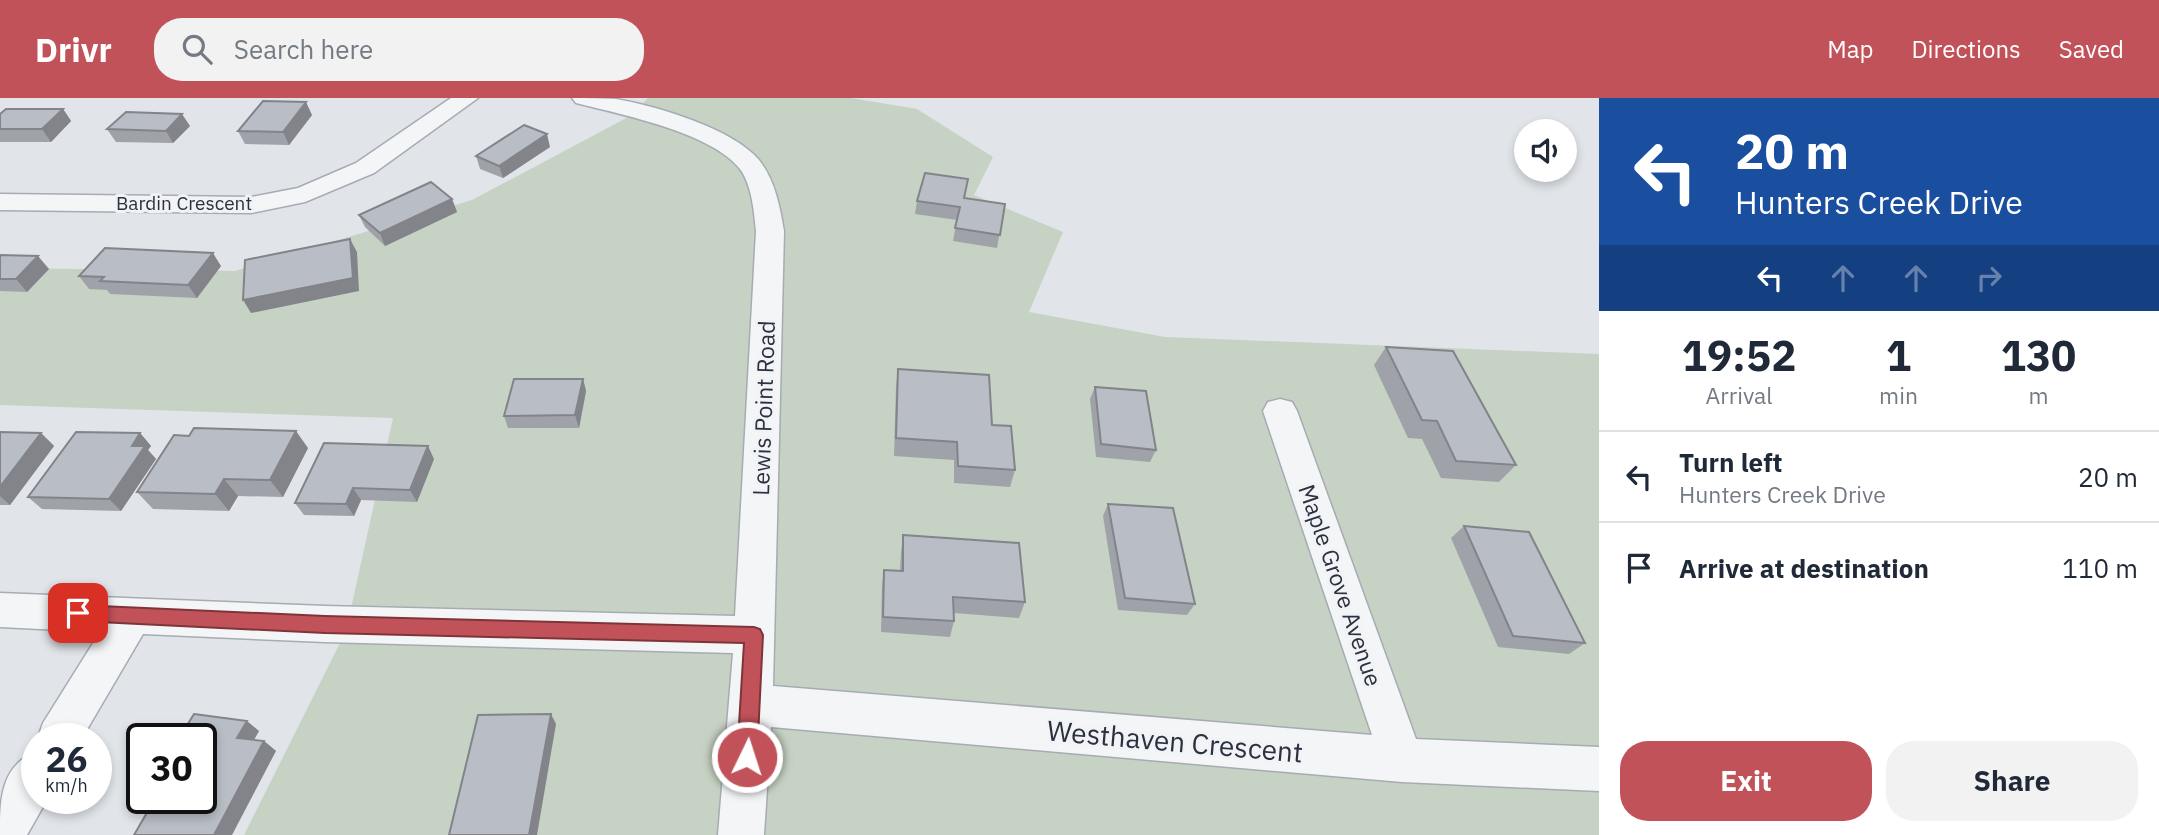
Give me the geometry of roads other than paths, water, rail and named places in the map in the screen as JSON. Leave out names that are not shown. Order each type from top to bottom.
[{"type":"street","name":"Bardin Crescent","points":[[0,202],[251,205],[305,194],[365,168],[466,98]]},
{"type":"street","name":"Lewis Point Road","points":[[584,98],[621,102],[728,147],[750,165],[767,207],[770,231],[754,635],[741,835]]},
{"type":"street","name":"Maple Grove Avenue","points":[[1280,411],[1402,760]]},
{"type":"street","points":[[0,610],[325,624],[754,635]]},
{"type":"street","points":[[67,723],[133,615]]},
{"type":"street","name":"Westhaven Crescent","points":[[751,705],[1402,760],[1599,769]]},
{"type":"street","points":[[1,835],[21,801]]}]
